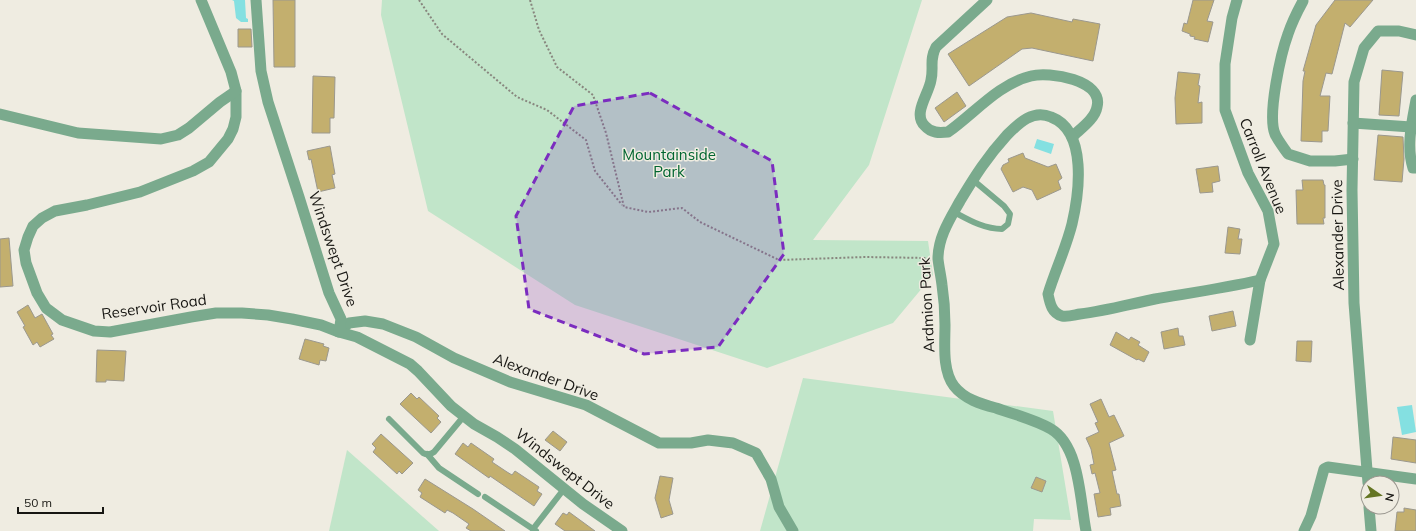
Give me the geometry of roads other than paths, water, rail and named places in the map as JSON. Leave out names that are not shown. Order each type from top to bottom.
[{"type":"street","name":"Reservoir Road","points":[[201,0],[231,72],[236,91],[236,118],[228,140],[208,162],[192,171],[140,192],[55,211],[42,218],[33,226],[24,250],[26,263],[37,293],[46,308],[62,320],[94,330],[110,332],[191,317],[216,314],[242,314],[268,315],[292,319],[321,325],[339,332]]},
{"type":"street","name":"Windswept Drive","points":[[256,0],[261,71],[268,102],[330,293],[341,319],[339,332],[357,337],[410,364],[451,406],[474,424],[497,436],[515,449],[589,509],[622,531]]},
{"type":"street","points":[[987,0],[936,47],[931,64],[931,82],[920,112],[920,119],[922,123],[932,131],[940,133],[948,132],[1002,89],[1031,76],[1047,74],[1078,80],[1090,89],[1097,99],[1098,107],[1094,114],[1072,137]]},
{"type":"street","name":"Carroll Avenue","points":[[1237,0],[1232,18],[1225,64],[1225,110],[1248,173],[1268,212],[1274,244],[1260,280],[1250,340]]},
{"type":"street","points":[[1304,1],[1294,18],[1279,65],[1272,109],[1274,133],[1288,154],[1310,161],[1353,159]]},
{"type":"street","name":"Alexander Drive","points":[[1368,475],[1354,303],[1352,190],[1354,82],[1364,48],[1378,31],[1399,31],[1416,35]]},
{"type":"street","points":[[0,114],[78,133],[161,139],[178,135],[189,128],[220,102],[236,91]]},
{"type":"street","points":[[1416,100],[1411,126],[1409,156],[1413,168],[1416,168]]},
{"type":"street","name":"Ardmion Park","points":[[1086,531],[1081,494],[1075,466],[1062,439],[1050,428],[1020,416],[974,401],[960,393],[953,385],[947,372],[945,301],[938,260],[940,242],[949,220],[982,164],[1016,125],[1028,117],[1041,114],[1052,117],[1060,122],[1072,137],[1077,152],[1078,161],[1077,194],[1072,224],[1048,294],[1050,304],[1057,313],[1063,316],[1099,312],[1153,300],[1260,280]]},
{"type":"street","points":[[1353,123],[1411,126]]},
{"type":"street","name":"Alexander Drive","points":[[339,332],[349,323],[365,321],[383,324],[411,334],[454,358],[510,382],[586,405],[659,443],[690,443],[708,440],[733,442],[756,453],[771,480],[779,507],[793,531]]},
{"type":"street","points":[[1304,531],[1311,516],[1324,469],[1328,467],[1360,475]]},
{"type":"street","points":[[1400,478],[1416,479]]},
{"type":"street","points":[[1370,515],[1371,531]]},
{"type":"lane","points":[[954,212],[976,224],[993,229],[1002,229],[1008,224],[1010,214],[1004,206],[972,180]]},
{"type":"lane","points":[[427,454],[434,452],[464,416]]},
{"type":"lane","points":[[389,419],[423,453],[427,454],[439,468],[478,494]]},
{"type":"lane","points":[[485,497],[535,530],[564,489]]},
{"type":"water","points":[[232,0],[245,0],[246,18],[248,19],[248,22],[241,22],[236,18],[234,1]]},
{"type":"water","points":[[1037,139],[1054,144],[1051,154],[1034,148]]},
{"type":"water","points":[[1412,405],[1416,432],[1402,435],[1397,407]]},
{"type":"park label","name":"Mountainside Park","points":[[669,164]]}]
